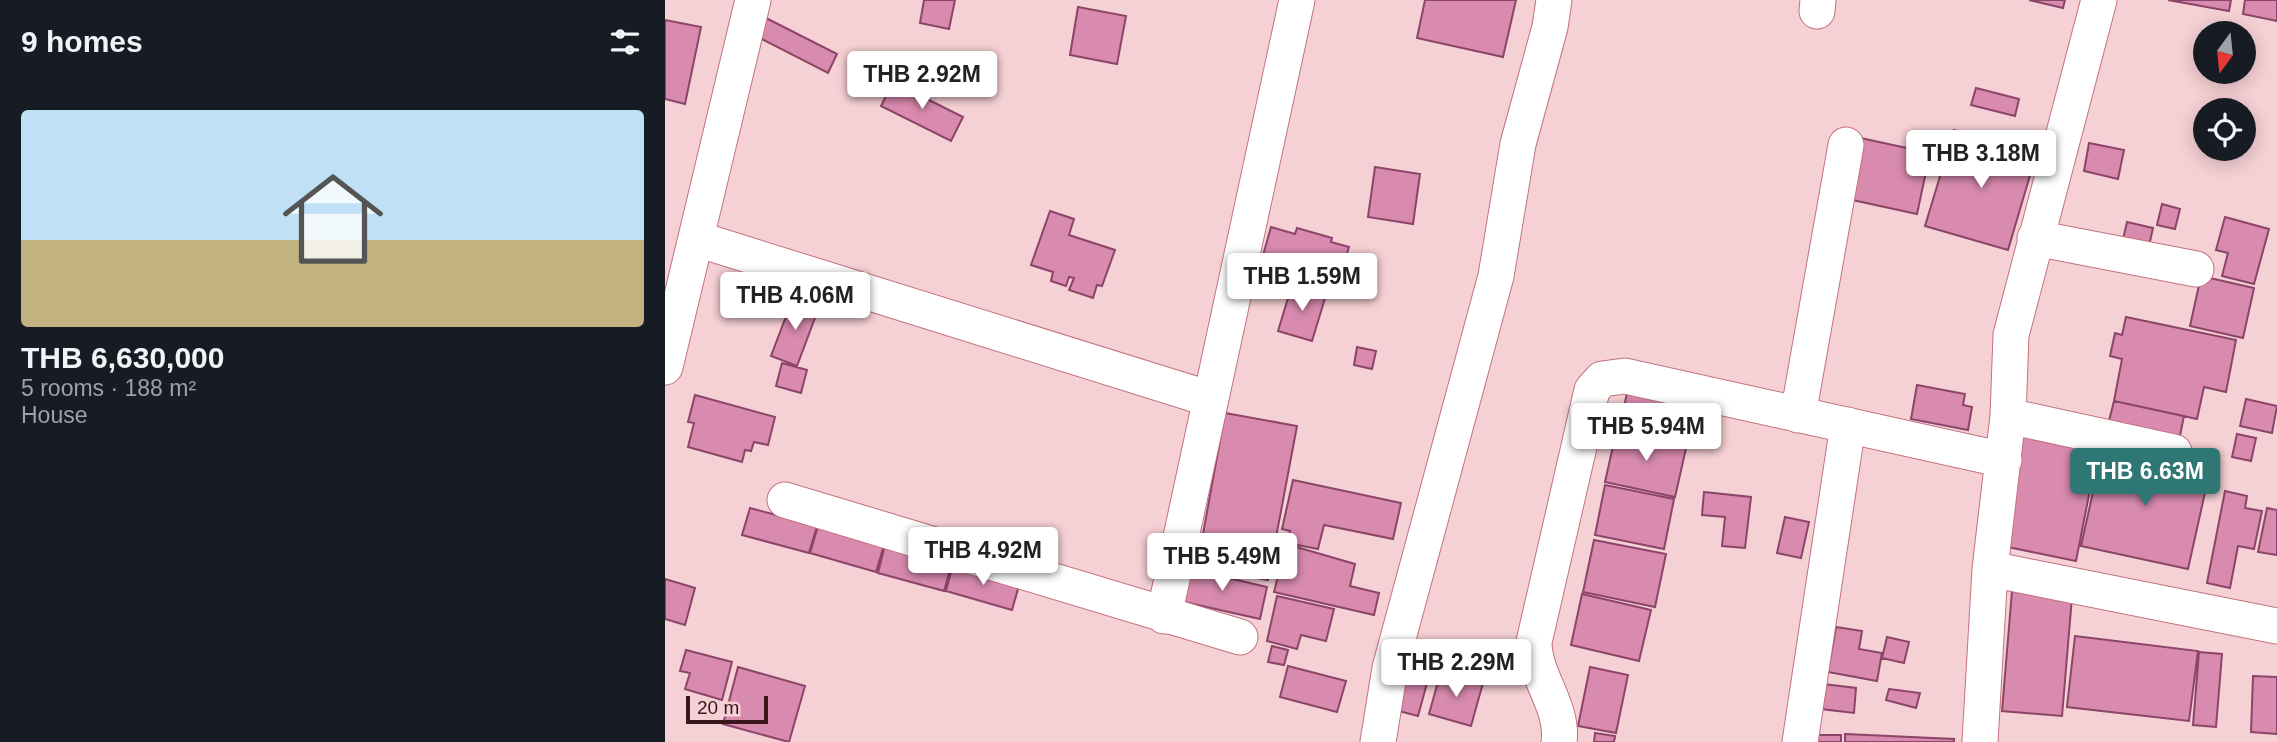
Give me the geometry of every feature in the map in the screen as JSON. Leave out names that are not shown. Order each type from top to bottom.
[{"type":"street","points":[[665,367],[753,0]]},
{"type":"street","points":[[1164,616],[1297,0]]},
{"type":"street","points":[[1378,742],[1390,668],[1496,276],[1518,144],[1550,27],[1554,0]]},
{"type":"street","points":[[1980,742],[1990,569],[2008,416],[2011,335],[2099,0]]},
{"type":"street","points":[[1798,415],[1846,145]]},
{"type":"street","points":[[2035,238],[2196,269]]},
{"type":"street","points":[[697,239],[1210,399]]},
{"type":"street","points":[[1559,742],[1558,721],[1535,662],[1534,642],[1592,390],[1597,383],[1610,376],[1625,376],[2004,460]]},
{"type":"street","points":[[2008,416],[2174,452]]},
{"type":"street","points":[[1800,742],[1848,425]]},
{"type":"street","points":[[785,500],[1240,637]]},
{"type":"street","points":[[1990,569],[2277,626]]},
{"type":"building","points":[[924,0],[955,0],[949,29],[920,23]]},
{"type":"building","points":[[1425,0],[1516,0],[1503,57],[1417,38]]},
{"type":"building","points":[[2029,0],[2065,0],[2063,8]]},
{"type":"building","points":[[2168,0],[2231,0],[2229,11]]},
{"type":"building","points":[[2245,0],[2277,0],[2277,21],[2243,14]]},
{"type":"building","points":[[1078,7],[1126,16],[1117,64],[1070,55]]},
{"type":"building","points":[[766,18],[837,54],[828,73],[756,36]]},
{"type":"building","points":[[665,20],[701,27],[685,104],[665,99]]},
{"type":"building","points":[[893,82],[963,117],[951,141],[881,106]]},
{"type":"building","points":[[1976,88],[2019,99],[2015,116],[1971,105]]},
{"type":"building","points":[[1954,130],[2036,155],[2008,250],[1925,226]]},
{"type":"building","points":[[1856,137],[1930,153],[1917,214],[1843,198]]},
{"type":"building","points":[[2089,143],[2124,150],[2118,179],[2084,171]]},
{"type":"building","points":[[1375,167],[1420,174],[1413,224],[1368,217]]},
{"type":"building","points":[[2162,204],[2180,209],[2175,229],[2157,225]]},
{"type":"building","points":[[1050,211],[1074,219],[1069,235],[1115,250],[1102,286],[1097,285],[1093,298],[1069,290],[1074,278],[1069,277],[1066,286],[1051,281],[1053,272],[1031,265]]},
{"type":"building","points":[[2225,217],[2269,229],[2254,284],[2222,276],[2228,253],[2216,250]]},
{"type":"building","points":[[2127,222],[2153,228],[2148,250],[2122,244]]},
{"type":"building","points":[[1271,227],[1295,234],[1297,228],[1332,238],[1331,242],[1349,247],[1339,281],[1262,259]]},
{"type":"building","points":[[2201,276],[2254,288],[2243,338],[2190,326]]},
{"type":"building","points":[[1292,285],[1326,295],[1312,341],[1278,331]]},
{"type":"building","points":[[793,298],[819,307],[797,366],[771,356]]},
{"type":"building","points":[[2126,317],[2236,340],[2226,392],[2204,387],[2197,419],[2114,401],[2122,359],[2110,356],[2115,333],[2122,335]]},
{"type":"building","points":[[1357,347],[1376,351],[1372,369],[1354,365]]},
{"type":"building","points":[[782,363],[807,370],[801,393],[776,386]]},
{"type":"building","points":[[1917,385],[1965,394],[1963,405],[1972,407],[1968,430],[1911,419]]},
{"type":"building","points":[[1627,393],[1694,407],[1687,439],[1620,425]]},
{"type":"building","points":[[695,395],[775,417],[768,445],[754,442],[751,451],[745,450],[742,462],[688,447],[694,423],[688,422]]},
{"type":"building","points":[[2246,399],[2277,406],[2272,433],[2240,426]]},
{"type":"building","points":[[2114,401],[2184,416],[2179,440],[2108,425]]},
{"type":"building","points":[[1225,413],[1297,426],[1268,580],[1197,567]]},
{"type":"building","points":[[1617,428],[1687,444],[1675,497],[1605,482]]},
{"type":"building","points":[[2021,428],[2099,444],[2076,561],[1998,545]]},
{"type":"building","points":[[2237,434],[2256,438],[2251,461],[2232,457]]},
{"type":"building","points":[[2103,447],[2210,470],[2188,569],[2081,546]]},
{"type":"building","points":[[1293,480],[1401,503],[1393,539],[1324,525],[1318,549],[1287,543],[1290,531],[1282,529]]},
{"type":"building","points":[[1605,485],[1674,499],[1664,549],[1595,535]]},
{"type":"building","points":[[2225,491],[2247,496],[2245,508],[2262,511],[2254,549],[2238,546],[2230,588],[2207,583]]},
{"type":"building","points":[[1704,492],[1751,497],[1745,548],[1722,546],[1725,517],[1702,515]]},
{"type":"building","points":[[750,508],[817,526],[809,553],[742,535]]},
{"type":"building","points":[[2267,508],[2277,510],[2277,555],[2258,552]]},
{"type":"building","points":[[1785,517],[1809,522],[1801,558],[1777,553]]},
{"type":"building","points":[[818,526],[884,545],[876,572],[810,553]]},
{"type":"building","points":[[1594,540],[1666,554],[1655,607],[1583,592]]},
{"type":"building","points":[[1286,544],[1355,564],[1350,586],[1379,593],[1374,615],[1274,592]]},
{"type":"building","points":[[885,545],[952,563],[944,591],[878,573]]},
{"type":"building","points":[[953,564],[1020,582],[1012,610],[946,591]]},
{"type":"building","points":[[1181,567],[1267,587],[1260,619],[1180,601]]},
{"type":"building","points":[[665,579],[695,588],[685,625],[665,619]]},
{"type":"building","points":[[2012,591],[2072,597],[2062,716],[2002,711]]},
{"type":"building","points":[[1582,594],[1651,610],[1639,661],[1571,645]]},
{"type":"building","points":[[1277,596],[1334,609],[1326,641],[1301,635],[1297,649],[1267,641]]},
{"type":"building","points":[[1836,627],[1862,631],[1859,649],[1882,653],[1877,681],[1828,672]]},
{"type":"building","points":[[2075,636],[2198,651],[2189,721],[2067,707]]},
{"type":"building","points":[[1887,637],[1909,642],[1904,663],[1882,658]]},
{"type":"building","points":[[1272,646],[1288,650],[1284,665],[1268,662]]},
{"type":"building","points":[[686,650],[732,662],[722,700],[685,689],[690,673],[680,671]]},
{"type":"building","points":[[2199,652],[2222,654],[2216,727],[2193,725]]},
{"type":"building","points":[[1288,666],[1346,681],[1337,712],[1280,697]]},
{"type":"building","points":[[738,667],[805,686],[789,742],[723,724]]},
{"type":"building","points":[[1590,667],[1628,675],[1616,733],[1578,726]]},
{"type":"building","points":[[1441,671],[1483,683],[1471,726],[1429,714]]},
{"type":"building","points":[[2253,676],[2277,677],[2277,734],[2251,732]]},
{"type":"building","points":[[1403,677],[1427,683],[1418,716],[1395,710]]},
{"type":"building","points":[[1823,684],[1856,688],[1854,713],[1821,709]]},
{"type":"building","points":[[1889,689],[1920,693],[1916,708],[1886,700]]},
{"type":"building","points":[[1595,733],[1615,736],[1614,742],[1594,742]]},
{"type":"building","points":[[1845,734],[1954,739],[1954,742],[1845,742]]},
{"type":"building","points":[[1817,735],[1841,735],[1841,742],[1817,742]]}]
